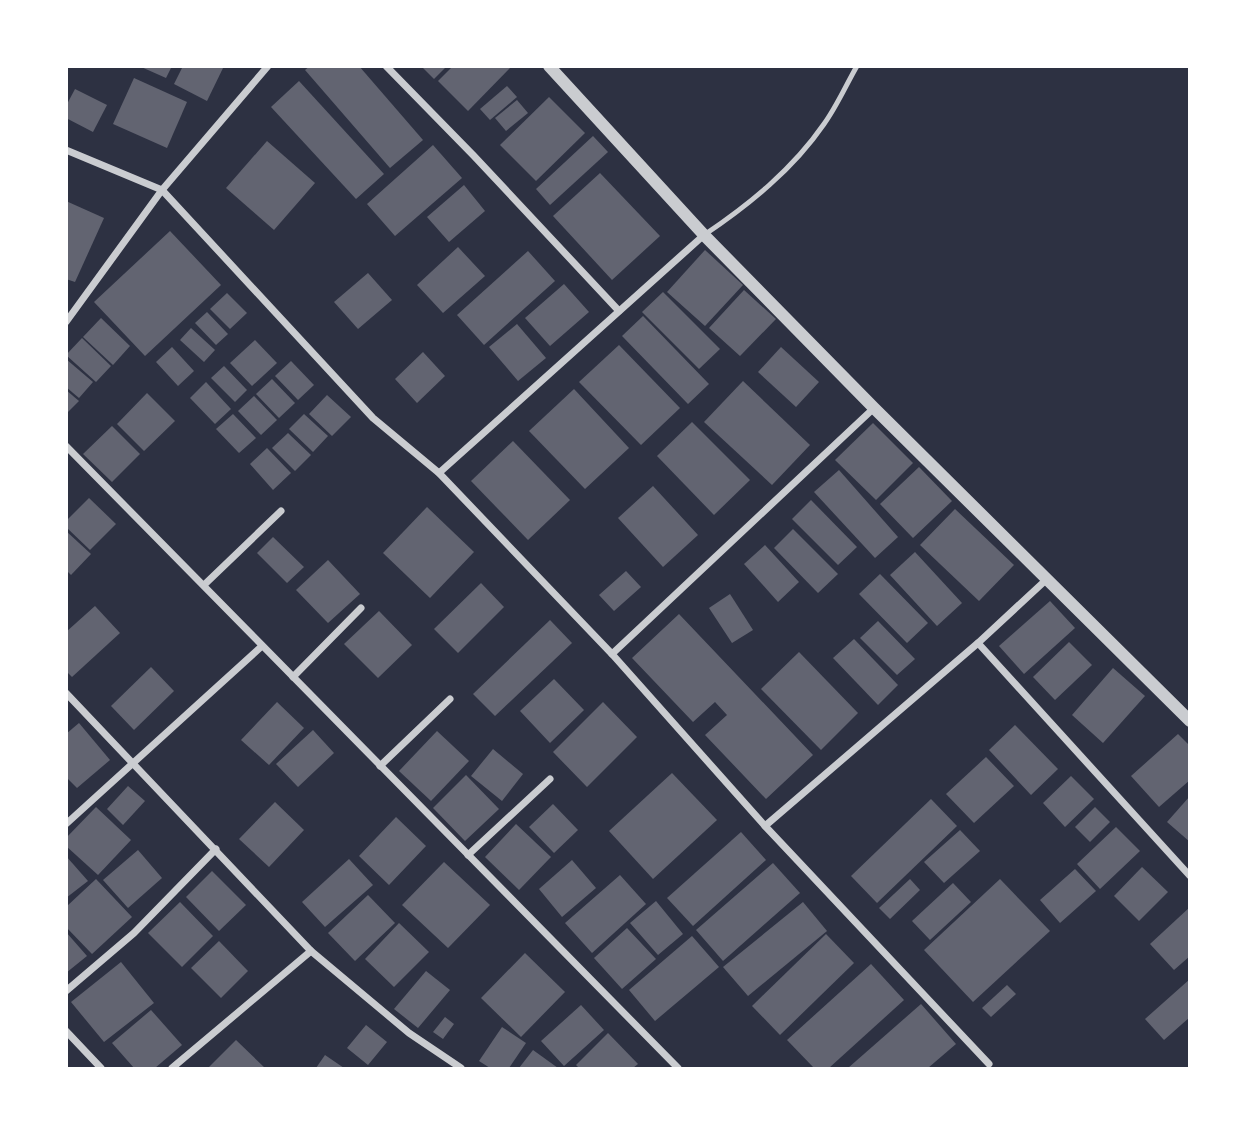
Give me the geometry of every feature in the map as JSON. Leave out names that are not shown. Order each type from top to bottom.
[{"type":"street","points":[[66,322],[162,190],[268,66]]},
{"type":"street","points":[[386,66],[619,311]]},
{"type":"street","points":[[549,66],[705,235],[874,408],[1189,721]]},
{"type":"street","points":[[66,150],[162,190],[373,418],[439,473],[612,654],[765,826],[989,1064]]},
{"type":"street","points":[[439,473],[705,235]]},
{"type":"street","points":[[612,654],[874,408]]},
{"type":"street","points":[[66,446],[678,1069]]},
{"type":"street","points":[[204,584],[281,511]]},
{"type":"street","points":[[765,826],[978,643],[1047,579]]},
{"type":"street","points":[[293,677],[361,608]]},
{"type":"street","points":[[978,643],[1189,876]]},
{"type":"street","points":[[66,824],[262,646]]},
{"type":"street","points":[[66,693],[311,951],[409,1033],[461,1069]]},
{"type":"street","points":[[380,766],[450,699]]},
{"type":"street","points":[[468,855],[550,779]]},
{"type":"street","points":[[66,991],[134,933],[216,849]]},
{"type":"street","points":[[172,1069],[311,951]]},
{"type":"street","points":[[66,1031],[101,1069]]},
{"type":"lane","points":[[705,235],[742,209],[797,159],[826,122],[857,66]]},
{"type":"building","points":[[139,66],[172,66],[166,78]]},
{"type":"building","points":[[183,66],[224,66],[207,101],[174,84]]},
{"type":"building","points":[[310,66],[359,66],[423,140],[390,168],[305,70]]},
{"type":"building","points":[[421,66],[447,66],[434,79]]},
{"type":"building","points":[[453,66],[512,66],[468,111],[438,81]]},
{"type":"building","points":[[134,78],[187,102],[167,148],[113,124]]},
{"type":"building","points":[[299,81],[384,174],[356,199],[271,107]]},
{"type":"building","points":[[507,86],[517,97],[490,120],[480,109]]},
{"type":"building","points":[[75,89],[107,105],[93,132],[66,118],[66,106]]},
{"type":"building","points":[[549,97],[585,133],[536,181],[500,145]]},
{"type":"building","points":[[517,100],[528,113],[506,131],[495,118]]},
{"type":"building","points":[[593,136],[608,152],[550,205],[536,189]]},
{"type":"building","points":[[267,141],[315,183],[274,230],[226,188]]},
{"type":"building","points":[[433,145],[462,178],[395,236],[367,204]]},
{"type":"building","points":[[600,173],[660,236],[612,280],[553,216]]},
{"type":"building","points":[[464,185],[485,211],[449,242],[427,217]]},
{"type":"building","points":[[66,201],[104,218],[75,282],[66,279]]},
{"type":"building","points":[[170,231],[221,285],[145,356],[94,302]]},
{"type":"building","points":[[458,247],[485,276],[443,313],[417,285]]},
{"type":"building","points":[[705,250],[743,285],[705,326],[667,292]]},
{"type":"building","points":[[528,251],[555,281],[484,345],[457,315]]},
{"type":"building","points":[[368,273],[392,300],[358,329],[334,302]]},
{"type":"building","points":[[564,284],[589,312],[550,346],[525,318]]},
{"type":"building","points":[[744,290],[776,319],[740,356],[709,328]]},
{"type":"building","points":[[663,292],[720,349],[699,369],[642,312]]},
{"type":"building","points":[[227,293],[247,313],[230,329],[210,309]]},
{"type":"building","points":[[207,312],[228,334],[216,345],[195,323]]},
{"type":"building","points":[[643,316],[709,384],[688,404],[622,336]]},
{"type":"building","points":[[101,318],[130,346],[113,365],[83,337]]},
{"type":"building","points":[[517,324],[546,358],[518,381],[489,347]]},
{"type":"building","points":[[191,328],[215,350],[204,362],[180,340]]},
{"type":"building","points":[[82,338],[111,366],[96,382],[66,355]]},
{"type":"building","points":[[255,340],[277,363],[252,386],[230,363]]},
{"type":"building","points":[[619,345],[680,408],[641,445],[579,382]]},
{"type":"building","points":[[172,347],[194,371],[178,386],[156,362]]},
{"type":"building","points":[[781,347],[819,382],[796,407],[758,372]]},
{"type":"building","points":[[423,352],[445,376],[417,403],[395,379]]},
{"type":"building","points":[[66,359],[93,382],[79,398],[66,387]]},
{"type":"building","points":[[291,361],[314,385],[298,400],[275,376]]},
{"type":"building","points":[[224,366],[247,390],[235,402],[211,378]]},
{"type":"building","points":[[272,379],[295,403],[279,418],[256,394]]},
{"type":"building","points":[[743,381],[810,445],[772,485],[704,422]]},
{"type":"building","points":[[206,382],[231,409],[215,424],[190,398]]},
{"type":"building","points":[[574,389],[629,448],[585,489],[529,431]]},
{"type":"building","points":[[66,390],[79,401],[66,414]]},
{"type":"building","points":[[147,393],[175,421],[144,451],[117,424]]},
{"type":"building","points":[[327,395],[351,417],[332,436],[309,414]]},
{"type":"building","points":[[254,396],[277,420],[261,435],[238,411]]},
{"type":"building","points":[[233,414],[256,438],[239,453],[216,429]]},
{"type":"building","points":[[304,414],[328,436],[313,452],[289,429]]},
{"type":"building","points":[[692,422],[750,480],[714,515],[657,456]]},
{"type":"building","points":[[873,423],[913,463],[876,500],[835,460]]},
{"type":"building","points":[[112,426],[140,454],[112,482],[83,454]]},
{"type":"building","points":[[288,433],[311,455],[295,471],[272,448]]},
{"type":"building","points":[[513,441],[570,500],[528,540],[471,481]]},
{"type":"building","points":[[267,448],[291,473],[273,490],[250,464]]},
{"type":"building","points":[[919,467],[952,501],[913,538],[880,504]]},
{"type":"building","points":[[839,470],[898,537],[875,558],[814,492]]},
{"type":"building","points":[[653,486],[698,535],[663,567],[618,518]]},
{"type":"building","points":[[89,498],[116,524],[90,550],[66,527],[66,521]]},
{"type":"building","points":[[811,500],[857,547],[838,565],[792,519]]},
{"type":"building","points":[[427,507],[474,552],[430,598],[383,553]]},
{"type":"building","points":[[955,509],[1014,565],[979,601],[920,545]]},
{"type":"building","points":[[793,529],[838,574],[818,593],[774,548]]},
{"type":"building","points":[[66,531],[91,554],[71,575],[66,570]]},
{"type":"building","points":[[273,537],[304,567],[287,583],[257,553]]},
{"type":"building","points":[[765,545],[799,582],[778,602],[744,564]]},
{"type":"building","points":[[915,552],[962,603],[937,626],[890,575]]},
{"type":"building","points":[[328,560],[360,594],[328,623],[296,590]]},
{"type":"building","points":[[626,571],[641,587],[614,611],[599,595]]},
{"type":"building","points":[[880,574],[928,623],[907,643],[859,594]]},
{"type":"building","points":[[481,583],[504,607],[458,653],[434,629]]},
{"type":"building","points":[[730,594],[753,630],[732,643],[709,608]]},
{"type":"building","points":[[1050,601],[1075,628],[1024,674],[999,646]]},
{"type":"building","points":[[95,606],[120,633],[72,677],[66,671],[66,632]]},
{"type":"building","points":[[379,611],[412,645],[378,678],[344,644]]},
{"type":"building","points":[[679,614],[813,755],[766,799],[705,735],[727,715],[715,702],[693,722],[632,658]]},
{"type":"building","points":[[550,620],[572,643],[495,716],[473,694]]},
{"type":"building","points":[[878,621],[915,659],[897,675],[860,638]]},
{"type":"building","points":[[854,639],[898,685],[878,705],[833,658]]},
{"type":"building","points":[[1069,642],[1092,665],[1055,700],[1033,677]]},
{"type":"building","points":[[799,652],[858,713],[821,750],[761,689]]},
{"type":"building","points":[[151,667],[174,691],[134,730],[111,706]]},
{"type":"building","points":[[1113,668],[1145,696],[1103,743],[1072,715]]},
{"type":"building","points":[[554,679],[584,710],[550,743],[520,711]]},
{"type":"building","points":[[277,702],[304,728],[269,765],[241,740]]},
{"type":"building","points":[[603,702],[637,737],[587,787],[553,752]]},
{"type":"building","points":[[79,723],[110,760],[77,788],[66,777],[66,734]]},
{"type":"building","points":[[1015,725],[1058,769],[1031,795],[989,750]]},
{"type":"building","points":[[313,730],[334,753],[298,787],[276,764]]},
{"type":"building","points":[[437,731],[469,761],[431,801],[399,771]]},
{"type":"building","points":[[1178,734],[1190,746],[1190,780],[1159,807],[1131,776]]},
{"type":"building","points":[[493,749],[523,774],[502,801],[471,776]]},
{"type":"building","points":[[986,757],[1014,786],[974,823],[946,794]]},
{"type":"building","points":[[672,773],[717,820],[653,879],[609,831]]},
{"type":"building","points":[[466,775],[499,809],[465,841],[433,808]]},
{"type":"building","points":[[1071,776],[1094,799],[1065,827],[1043,803]]},
{"type":"building","points":[[128,786],[145,801],[123,825],[107,809]]},
{"type":"building","points":[[1190,796],[1190,842],[1167,822]]},
{"type":"building","points":[[931,799],[957,826],[877,903],[851,876]]},
{"type":"building","points":[[275,802],[304,830],[269,867],[239,839]]},
{"type":"building","points":[[553,804],[578,830],[554,853],[529,827]]},
{"type":"building","points":[[96,807],[131,840],[98,875],[66,846],[66,838]]},
{"type":"building","points":[[1095,807],[1110,822],[1090,842],[1075,827]]},
{"type":"building","points":[[396,817],[426,846],[389,885],[359,856]]},
{"type":"building","points":[[516,824],[551,857],[519,890],[485,857]]},
{"type":"building","points":[[1116,827],[1140,851],[1100,889],[1077,864]]},
{"type":"building","points":[[960,830],[980,851],[944,883],[924,862]]},
{"type":"building","points":[[741,832],[766,860],[693,926],[667,898]]},
{"type":"building","points":[[138,850],[162,878],[128,908],[103,880]]},
{"type":"building","points":[[66,856],[88,881],[66,898]]},
{"type":"building","points":[[349,859],[373,885],[325,927],[302,902]]},
{"type":"building","points":[[572,860],[596,888],[562,917],[539,889]]},
{"type":"building","points":[[444,862],[490,905],[448,948],[402,905]]},
{"type":"building","points":[[773,863],[800,893],[723,961],[696,930]]},
{"type":"building","points":[[1142,867],[1168,892],[1139,921],[1114,896]]},
{"type":"building","points":[[1075,869],[1096,891],[1060,923],[1040,900]]},
{"type":"building","points":[[212,871],[246,905],[219,931],[186,897]]},
{"type":"building","points":[[620,875],[646,904],[592,953],[565,923]]},
{"type":"building","points":[[96,879],[132,917],[92,954],[66,927],[66,907]]},
{"type":"building","points":[[910,879],[920,890],[890,919],[879,908]]},
{"type":"building","points":[[1000,879],[1050,931],[973,1002],[924,950]]},
{"type":"building","points":[[953,883],[971,902],[930,940],[912,921]]},
{"type":"building","points":[[368,895],[395,923],[355,961],[328,933]]},
{"type":"building","points":[[656,901],[683,934],[658,955],[630,923]]},
{"type":"building","points":[[180,902],[213,936],[182,967],[148,933]]},
{"type":"building","points":[[803,902],[827,931],[748,996],[723,967]]},
{"type":"building","points":[[1190,907],[1190,956],[1174,970],[1150,944]]},
{"type":"building","points":[[399,923],[429,952],[394,987],[365,959]]},
{"type":"building","points":[[627,928],[656,959],[622,989],[594,958]]},
{"type":"building","points":[[66,932],[87,956],[66,973]]},
{"type":"building","points":[[826,934],[854,963],[780,1035],[752,1006]]},
{"type":"building","points":[[692,936],[719,967],[655,1021],[629,990]]},
{"type":"building","points":[[219,941],[248,971],[221,998],[191,968]]},
{"type":"building","points":[[525,953],[565,992],[521,1037],[481,998]]},
{"type":"building","points":[[121,962],[154,1003],[104,1042],[71,1002]]},
{"type":"building","points":[[871,964],[904,1000],[829,1068],[814,1068],[787,1040]]},
{"type":"building","points":[[426,971],[450,990],[418,1028],[394,1009]]},
{"type":"building","points":[[1190,979],[1190,1017],[1164,1040],[1145,1019]]},
{"type":"building","points":[[1007,985],[1016,994],[991,1017],[982,1008]]},
{"type":"building","points":[[921,1004],[956,1044],[928,1068],[848,1068]]},
{"type":"building","points":[[581,1005],[604,1030],[564,1066],[541,1041]]},
{"type":"building","points":[[151,1010],[182,1045],[155,1068],[134,1068],[112,1043]]},
{"type":"building","points":[[445,1017],[454,1024],[443,1039],[433,1032]]},
{"type":"building","points":[[366,1025],[387,1042],[368,1065],[347,1048]]},
{"type":"building","points":[[502,1027],[526,1043],[509,1068],[490,1068],[479,1061]]},
{"type":"building","points":[[608,1033],[638,1064],[633,1068],[579,1068],[576,1065]]},
{"type":"building","points":[[236,1040],[265,1068],[208,1068]]},
{"type":"building","points":[[533,1050],[558,1068],[519,1068]]},
{"type":"building","points":[[325,1055],[344,1068],[316,1068]]}]
